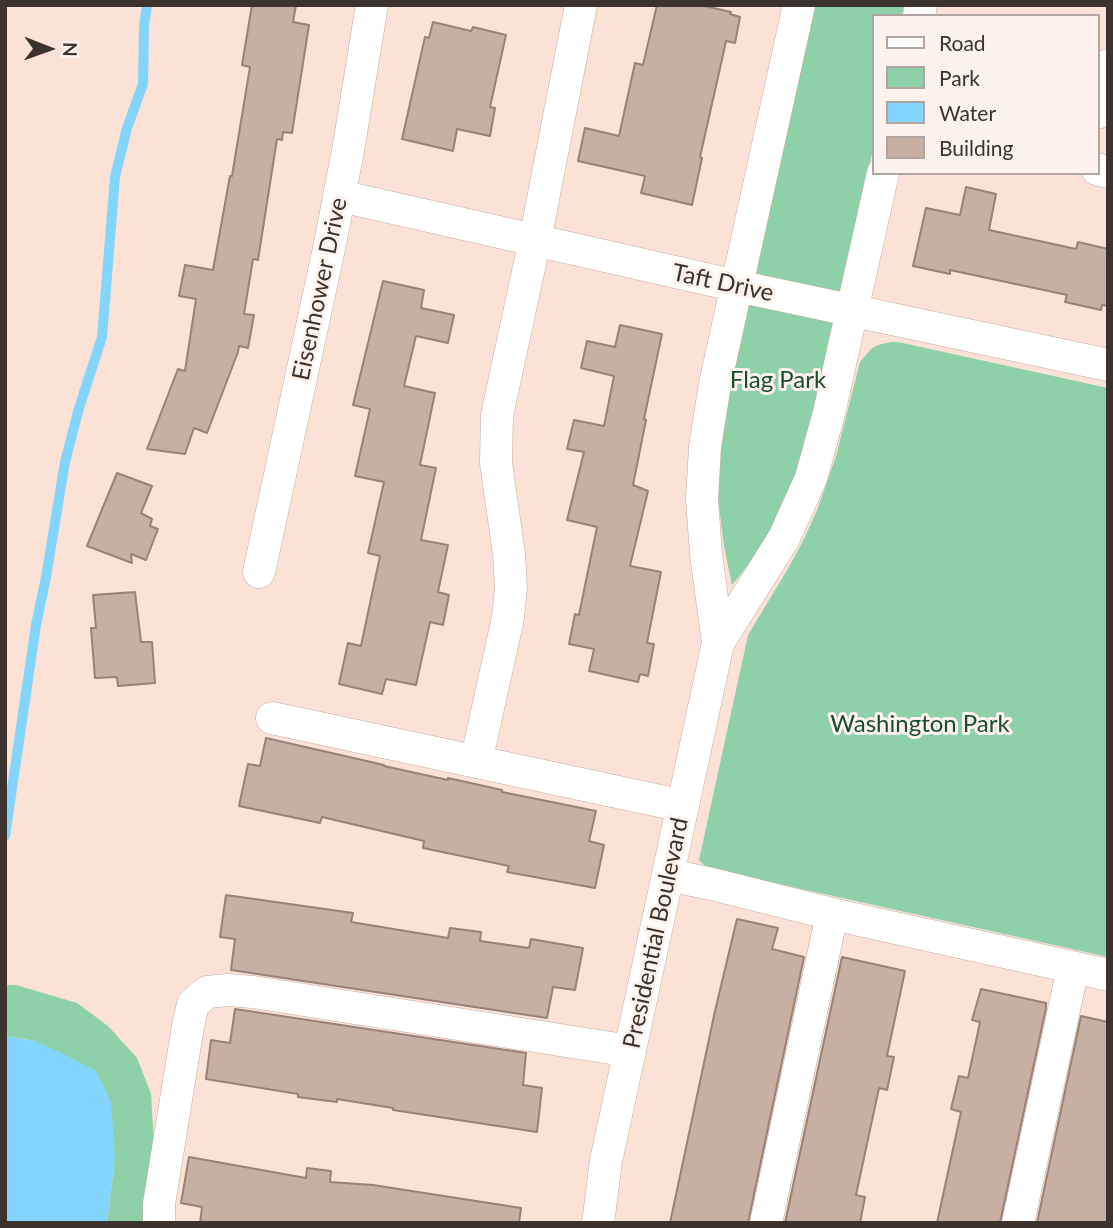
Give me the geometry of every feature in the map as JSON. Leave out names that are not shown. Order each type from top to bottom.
[{"type":"street","name":"Eisenhower Drive","points":[[259,572],[340,196],[372,5]]},
{"type":"street","points":[[477,762],[508,618],[511,588],[496,463],[497,415],[535,240],[581,5]]},
{"type":"street","name":"Presidential Boulevard","points":[[598,1223],[606,1161],[718,643],[704,526],[704,460],[715,384],[799,5]]},
{"type":"street","points":[[1099,104],[1108,65]]},
{"type":"street","name":"Presidential Boulevard","points":[[718,643],[784,538],[811,478],[829,413],[883,175]]},
{"type":"street","name":"Taft Drive","points":[[340,196],[1108,366]]},
{"type":"street","points":[[272,718],[683,806]]},
{"type":"street","points":[[668,875],[1108,975]]},
{"type":"street","points":[[766,1223],[832,914]]},
{"type":"street","points":[[1018,1223],[1073,968]]},
{"type":"street","points":[[159,1223],[159,1204],[188,1026],[193,1004],[207,992],[253,992],[630,1051]]},
{"type":"green space","name":"Flag Park","points":[[814,5],[904,5],[902,14],[872,14],[872,153],[798,482],[773,534],[732,585],[718,498],[721,438],[733,372]]},
{"type":"green space","name":"Washington Park","points":[[891,342],[1108,388],[1108,957],[707,868],[699,860],[748,635],[789,567],[818,508],[836,456],[860,362],[871,349]]},
{"type":"green space","points":[[5,985],[16,985],[77,1003],[108,1026],[137,1058],[151,1094],[154,1145],[143,1223],[107,1223],[115,1158],[35,1041],[5,1036]]},
{"type":"water","points":[[5,1036],[35,1041],[96,1071],[111,1102],[115,1158],[107,1223],[5,1223]]},
{"type":"building","points":[[252,5],[296,5],[293,22],[309,25],[292,133],[283,132],[282,140],[277,139],[258,260],[253,259],[244,314],[254,315],[248,348],[239,346],[207,433],[194,428],[185,454],[147,449],[178,369],[185,371],[196,299],[179,296],[185,265],[213,270],[250,67],[242,65]]},
{"type":"building","points":[[657,5],[700,5],[731,12],[730,14],[740,17],[735,43],[726,41],[692,205],[641,193],[645,176],[578,161],[585,128],[619,136],[635,63],[643,65]]},
{"type":"building","points":[[433,22],[471,31],[473,27],[506,35],[490,107],[495,108],[490,136],[457,129],[453,151],[402,139],[425,37],[429,38]]},
{"type":"building","points":[[966,187],[996,194],[989,230],[1076,249],[1078,242],[1108,249],[1108,306],[1102,305],[1101,310],[1065,302],[1067,295],[950,270],[950,274],[913,266],[926,208],[960,215]]},
{"type":"building","points":[[383,281],[424,290],[421,308],[454,315],[448,343],[416,336],[404,386],[435,393],[420,465],[436,468],[421,540],[448,545],[438,592],[449,595],[443,625],[430,622],[416,685],[386,679],[382,694],[339,684],[348,643],[361,646],[380,556],[368,553],[384,482],[355,476],[370,409],[353,405]]},
{"type":"building","points":[[620,325],[662,334],[633,485],[648,491],[630,566],[661,572],[647,643],[654,644],[648,676],[640,674],[638,682],[589,671],[594,649],[569,644],[575,614],[579,615],[597,527],[567,520],[584,452],[567,449],[574,420],[604,426],[614,376],[581,368],[587,341],[615,347]]},
{"type":"building","points":[[117,473],[152,486],[141,513],[152,519],[150,526],[158,529],[146,560],[131,554],[132,563],[87,546]]},
{"type":"building","points":[[135,592],[141,642],[152,642],[155,683],[118,686],[117,677],[95,678],[91,628],[96,628],[93,595]]},
{"type":"building","points":[[266,738],[596,811],[589,841],[604,845],[595,888],[507,872],[509,866],[423,848],[424,841],[322,817],[320,823],[239,806],[248,764],[260,766]]},
{"type":"building","points":[[226,895],[353,913],[351,922],[448,938],[450,928],[481,932],[480,941],[529,948],[531,939],[583,948],[575,990],[553,987],[547,1018],[231,970],[235,939],[220,937]]},
{"type":"building","points":[[737,919],[778,928],[772,949],[804,957],[748,1223],[670,1223],[715,1011]]},
{"type":"building","points":[[842,957],[905,971],[887,1056],[894,1057],[887,1090],[879,1088],[856,1195],[865,1197],[860,1223],[785,1223]]},
{"type":"building","points":[[981,989],[1046,1003],[1046,1008],[1000,1223],[937,1223],[961,1112],[951,1109],[959,1076],[968,1078],[980,1022],[972,1020]]},
{"type":"building","points":[[235,1009],[526,1053],[523,1085],[542,1088],[537,1132],[337,1099],[337,1102],[298,1097],[298,1094],[206,1079],[211,1040],[230,1043]]},
{"type":"building","points":[[1081,1016],[1108,1022],[1108,1223],[1037,1223]]},
{"type":"building","points":[[189,1157],[306,1178],[307,1168],[331,1171],[330,1182],[373,1185],[521,1208],[519,1223],[200,1223],[202,1207],[181,1203]]},
{"type":"waterway","points":[[5,836],[36,625],[65,462],[102,337],[115,177],[127,128],[143,84],[147,5]]}]
